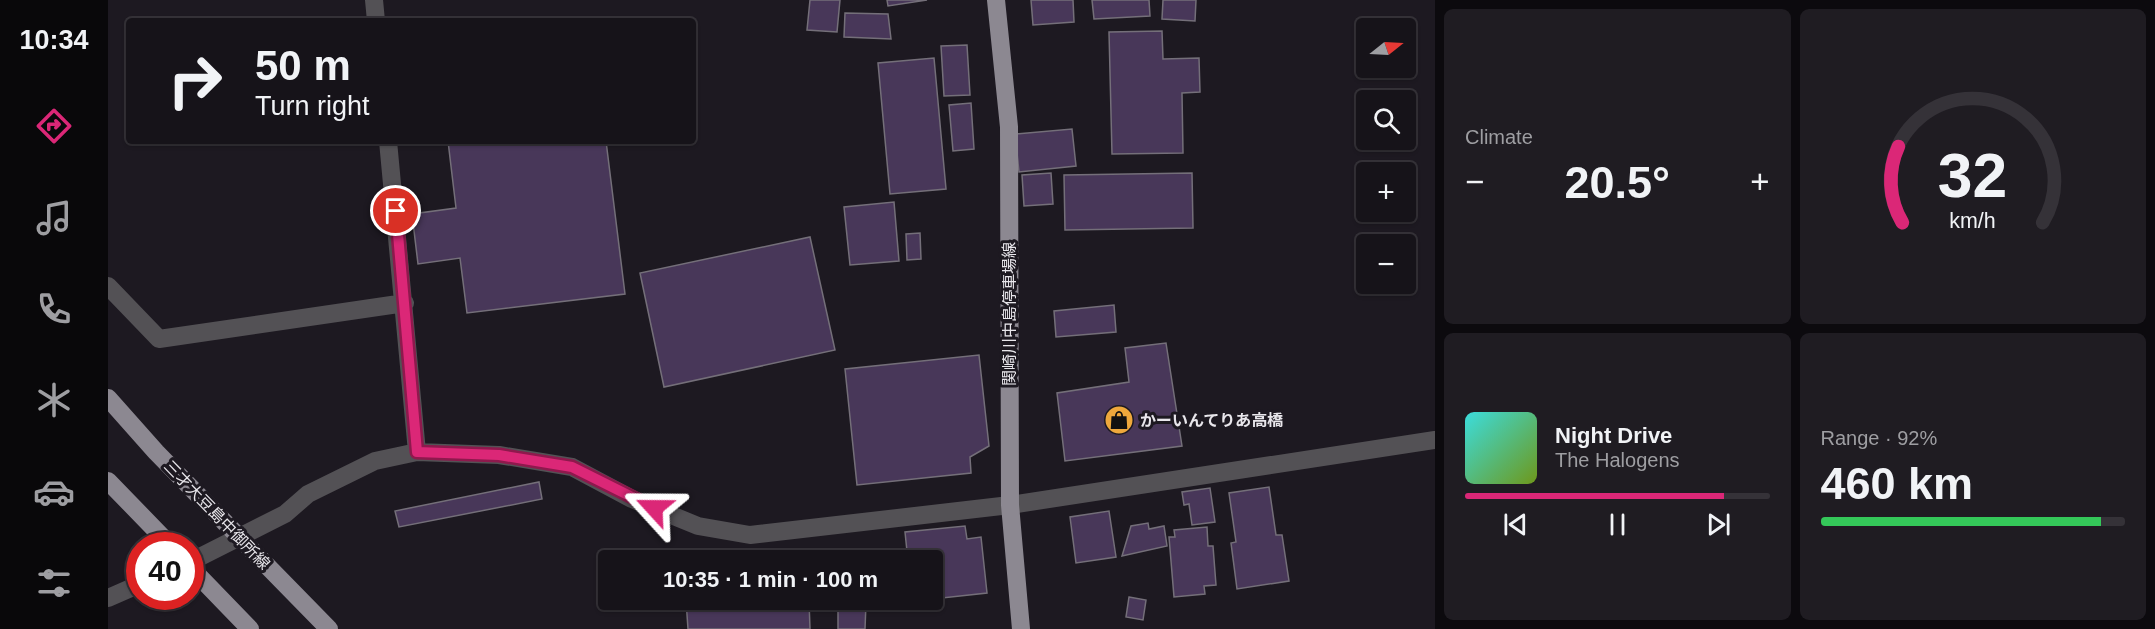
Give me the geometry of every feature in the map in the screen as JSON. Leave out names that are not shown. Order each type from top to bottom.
[{"type":"main road","name":"関崎川中島停車場線","points":[[996,0],[1009,127],[1010,505],[1021,629]]},
{"type":"main road","name":"三才大豆島中御所線","points":[[108,398],[156,452],[329,629]]},
{"type":"main road","points":[[108,481],[157,532]]},
{"type":"main road","points":[[204,581],[250,629]]},
{"type":"street","points":[[374,0],[376,18]]},
{"type":"street","points":[[388,144],[405,303],[417,452]]},
{"type":"street","points":[[108,286],[159,339],[405,303]]},
{"type":"street","points":[[204,555],[285,514],[308,494],[375,461],[417,452],[499,455],[572,467],[632,499],[698,526],[750,535],[1010,505],[1435,440]]},
{"type":"street","points":[[108,598],[126,590]]},
{"type":"building","points":[[810,0],[840,0],[837,32],[807,30]]},
{"type":"building","points":[[887,0],[927,0],[888,6]]},
{"type":"building","points":[[1031,0],[1073,0],[1074,22],[1033,25]]},
{"type":"building","points":[[1092,0],[1149,0],[1150,16],[1094,19]]},
{"type":"building","points":[[1163,0],[1196,0],[1195,21],[1162,19]]},
{"type":"building","points":[[845,13],[888,14],[891,39],[844,37]]},
{"type":"building","points":[[1162,31],[1163,59],[1199,58],[1200,92],[1182,93],[1183,153],[1112,154],[1109,32]]},
{"type":"building","points":[[967,45],[970,95],[944,96],[941,46]]},
{"type":"building","points":[[934,58],[946,189],[890,194],[878,63]]},
{"type":"building","points":[[971,103],[974,149],[953,151],[949,105]]},
{"type":"building","points":[[1072,129],[1076,166],[1019,172],[1015,134]]},
{"type":"building","points":[[448,144],[606,144],[625,294],[467,313],[460,258],[418,264],[412,214],[456,208]]},
{"type":"building","points":[[1051,173],[1053,204],[1024,206],[1022,175]]},
{"type":"building","points":[[1192,173],[1193,228],[1065,230],[1064,175]]},
{"type":"building","points":[[894,202],[899,261],[850,265],[844,207]]},
{"type":"building","points":[[920,233],[921,259],[907,260],[906,234]]},
{"type":"building","points":[[810,237],[835,350],[664,387],[640,273]]},
{"type":"building","points":[[1114,305],[1116,332],[1056,337],[1054,311]]},
{"type":"building","name":"かーいんてりあ高橋","points":[[1166,343],[1182,446],[1065,461],[1057,393],[1129,382],[1125,348]]},
{"type":"building","points":[[979,355],[989,446],[970,457],[971,473],[857,485],[845,369]]},
{"type":"building","points":[[539,482],[542,499],[399,527],[395,511]]},
{"type":"building","points":[[1269,487],[1276,535],[1282,535],[1289,581],[1237,589],[1231,543],[1236,542],[1229,493]]},
{"type":"building","points":[[1210,488],[1215,522],[1192,525],[1189,504],[1184,505],[1182,492]]},
{"type":"building","points":[[1109,511],[1116,557],[1076,563],[1070,517]]},
{"type":"building","points":[[1148,523],[1149,529],[1164,526],[1167,546],[1122,556],[1131,526]]},
{"type":"building","points":[[965,526],[967,539],[981,537],[987,593],[943,598],[943,550],[907,550],[905,532]]},
{"type":"building","points":[[1207,527],[1208,546],[1213,546],[1216,585],[1204,586],[1205,594],[1174,597],[1169,537],[1175,537],[1174,530]]},
{"type":"building","points":[[1129,597],[1146,600],[1143,620],[1126,617]]},
{"type":"building","points":[[687,610],[809,610],[810,629],[688,629]]},
{"type":"building","points":[[838,610],[866,610],[865,629],[838,629]]},
{"type":"place","name":"かーいんてりあ高橋","points":[[1119,420]]},
{"type":"route","points":[[396,211],[417,452],[499,455],[572,467],[654,508]]}]
